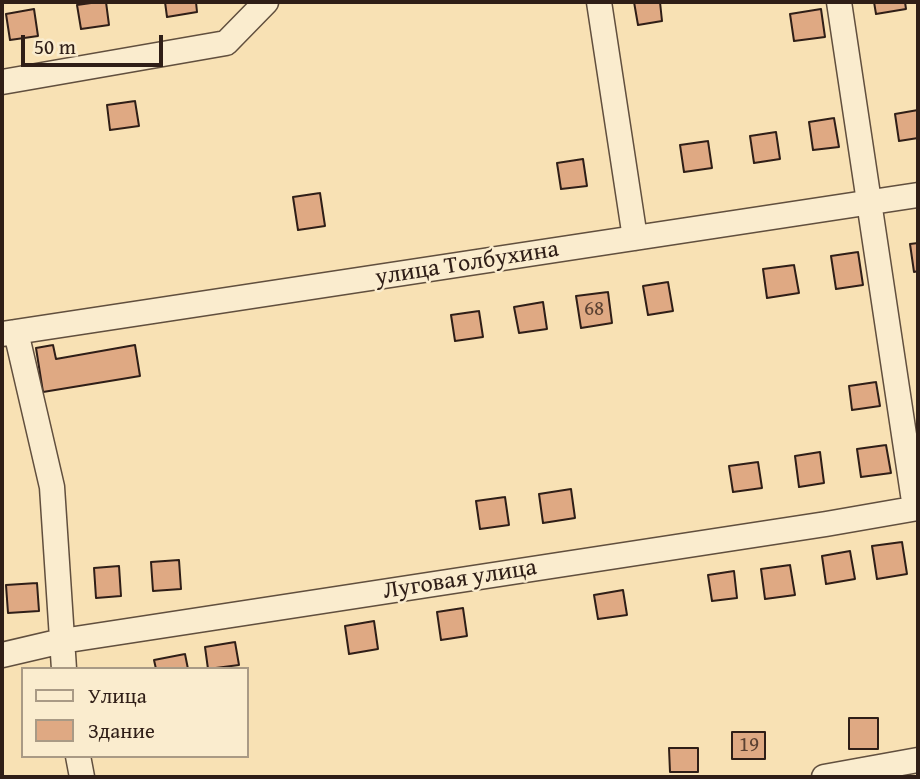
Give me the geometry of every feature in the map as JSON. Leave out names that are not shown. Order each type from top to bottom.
[{"type":"street","points":[[2,82],[226,43],[266,2]]},
{"type":"street","points":[[599,2],[635,238]]},
{"type":"street","points":[[839,2],[917,508]]},
{"type":"street","name":"улица Толбухина","points":[[9,333],[918,195]]},
{"type":"street","points":[[9,333],[51,487],[64,667]]},
{"type":"street","name":"Луговая улица","points":[[2,655],[62,641],[917,508]]},
{"type":"street","points":[[78,758],[82,777]]},
{"type":"street","points":[[824,777],[918,760]]},
{"type":"building","points":[[106,2],[109,25],[81,29],[77,5]]},
{"type":"building","points":[[165,2],[196,2],[197,12],[167,17]]},
{"type":"building","points":[[634,2],[660,2],[662,21],[638,25]]},
{"type":"building","points":[[874,2],[905,2],[906,9],[876,14]]},
{"type":"building","points":[[34,9],[38,36],[10,40],[6,14]]},
{"type":"building","points":[[821,9],[825,37],[794,41],[790,14]]},
{"type":"building","points":[[135,101],[139,126],[110,130],[107,105]]},
{"type":"building","points":[[918,110],[918,138],[899,141],[895,114]]},
{"type":"building","points":[[834,118],[839,147],[813,150],[809,122]]},
{"type":"building","points":[[776,132],[780,159],[754,163],[750,136]]},
{"type":"building","points":[[708,141],[712,168],[684,172],[680,145]]},
{"type":"building","points":[[583,159],[587,186],[561,189],[557,163]]},
{"type":"building","points":[[320,193],[325,226],[298,230],[293,197]]},
{"type":"building","points":[[918,243],[918,271],[914,272],[910,244]]},
{"type":"building","points":[[858,252],[863,285],[836,289],[831,256]]},
{"type":"building","points":[[794,265],[799,293],[767,298],[763,269]]},
{"type":"building","points":[[668,282],[673,311],[648,315],[643,286]]},
{"type":"building","points":[[608,292],[612,323],[581,328],[576,296]]},
{"type":"building","points":[[543,302],[547,329],[519,333],[514,307]]},
{"type":"building","points":[[479,311],[483,337],[455,341],[451,315]]},
{"type":"building","points":[[53,345],[56,359],[135,345],[140,376],[43,392],[36,348]]},
{"type":"building","points":[[876,382],[880,406],[852,410],[849,386]]},
{"type":"building","points":[[886,445],[891,473],[861,477],[857,449]]},
{"type":"building","points":[[820,452],[824,483],[799,487],[795,456]]},
{"type":"building","points":[[758,462],[762,488],[733,492],[729,466]]},
{"type":"building","points":[[571,489],[575,518],[543,523],[539,494]]},
{"type":"building","points":[[505,497],[509,525],[480,529],[476,501]]},
{"type":"building","points":[[902,542],[907,574],[877,579],[872,546]]},
{"type":"building","points":[[850,551],[855,579],[826,584],[822,556]]},
{"type":"building","points":[[179,560],[181,589],[153,591],[151,562]]},
{"type":"building","points":[[790,565],[795,595],[765,599],[761,569]]},
{"type":"building","points":[[119,566],[121,596],[96,598],[94,568]]},
{"type":"building","points":[[734,571],[737,598],[712,601],[708,575]]},
{"type":"building","points":[[37,583],[39,611],[8,613],[6,585]]},
{"type":"building","points":[[623,590],[627,615],[598,619],[594,595]]},
{"type":"building","points":[[463,608],[467,636],[441,640],[437,612]]},
{"type":"building","points":[[374,621],[378,649],[349,654],[345,626]]},
{"type":"building","points":[[235,642],[239,665],[208,667],[205,647]]},
{"type":"building","points":[[185,654],[188,667],[156,667],[154,660]]},
{"type":"building","points":[[849,718],[878,718],[878,749],[849,749]]},
{"type":"building","points":[[732,732],[765,732],[765,759],[732,759]]},
{"type":"building","points":[[669,748],[698,748],[698,772],[670,772]]}]
